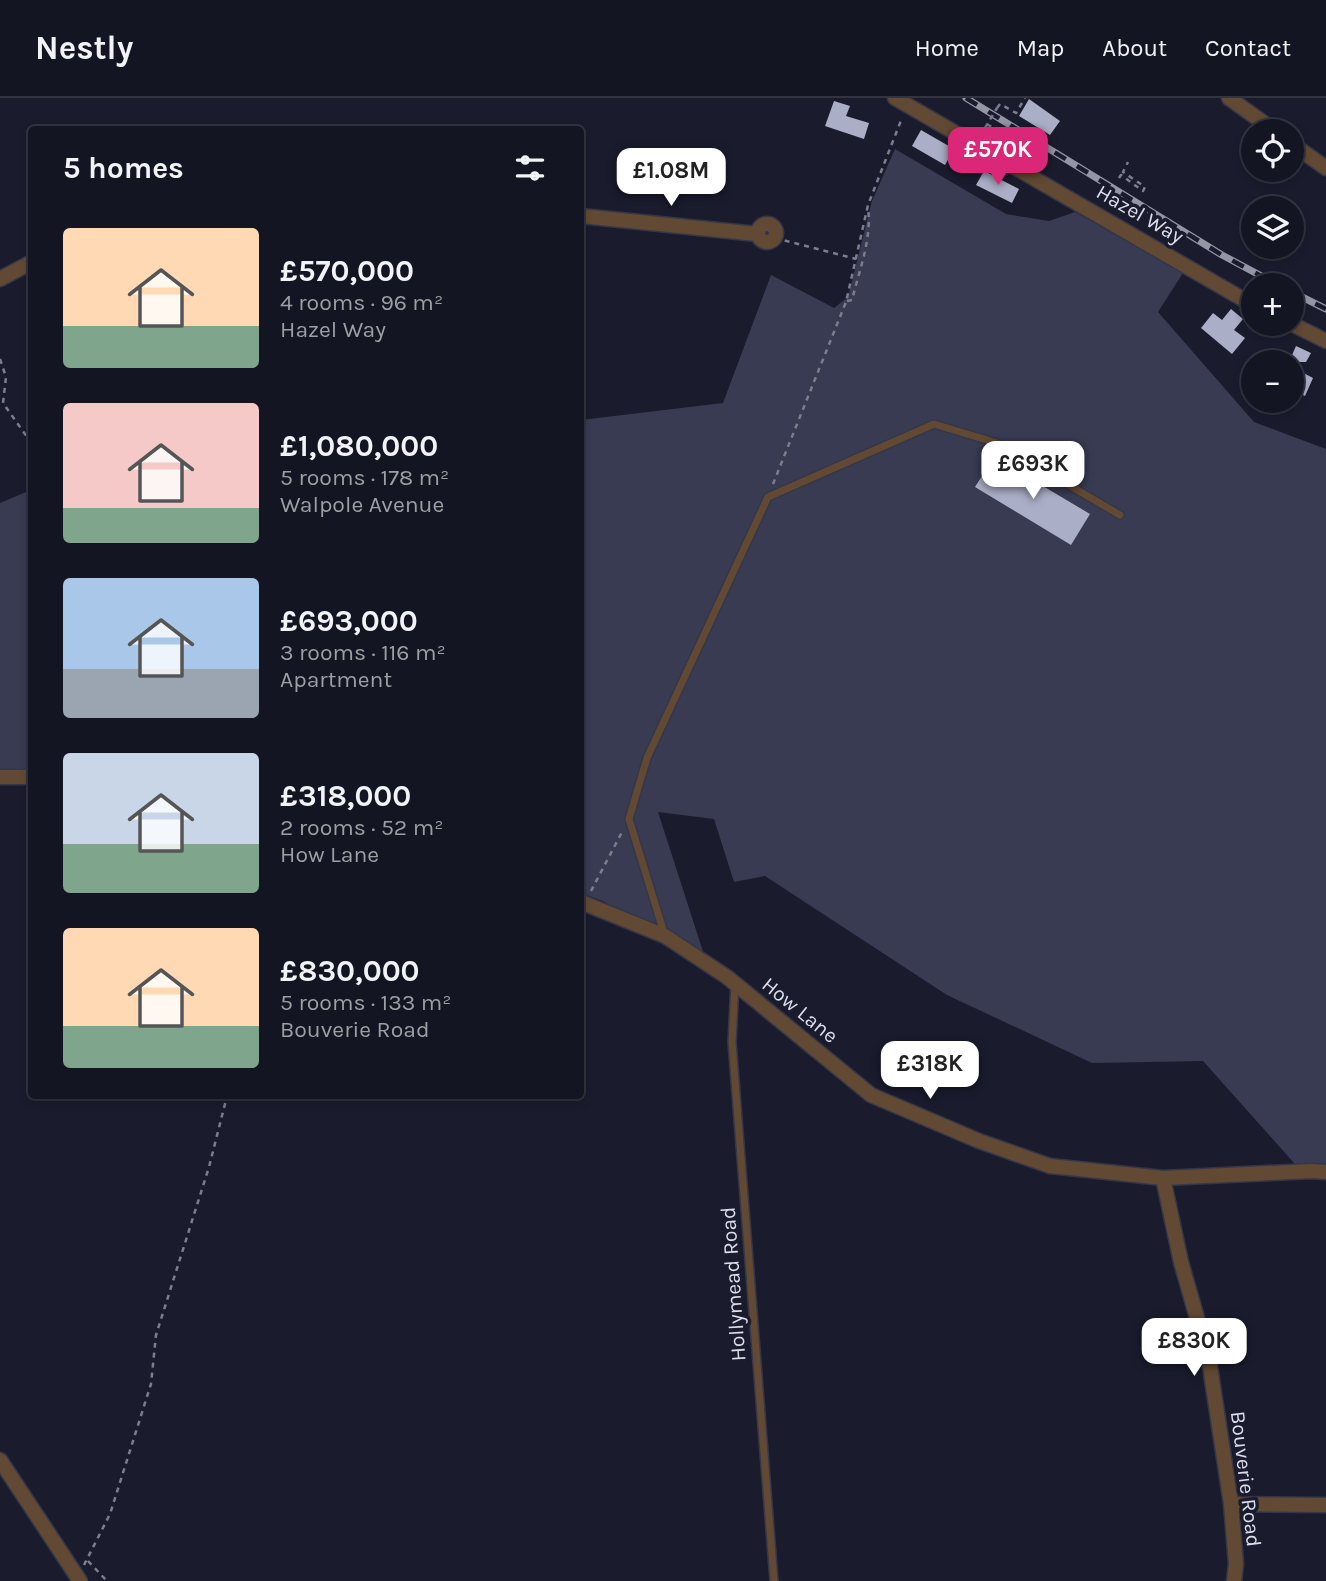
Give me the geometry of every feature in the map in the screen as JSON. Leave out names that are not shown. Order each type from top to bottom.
[{"type":"street","points":[[1229,98],[1258,119]]},
{"type":"street","name":"Hazel Way","points":[[901,102],[1241,297]]},
{"type":"street","points":[[1304,152],[1326,168]]},
{"type":"street","points":[[584,216],[757,234],[761,241],[769,243],[775,238]]},
{"type":"street","points":[[0,279],[28,264]]},
{"type":"street","points":[[1304,330],[1326,341]]},
{"type":"street","points":[[0,777],[28,777]]},
{"type":"street","name":"How Lane","points":[[584,902],[665,936],[736,984],[872,1095],[979,1141],[1050,1166],[1163,1178],[1326,1172]]},
{"type":"street","name":"Bouverie Road","points":[[1163,1178],[1181,1262],[1209,1360],[1231,1504],[1236,1564],[1234,1581]]},
{"type":"street","points":[[0,1460],[76,1576],[59,1581]]},
{"type":"street","points":[[1231,1504],[1326,1505]]},
{"type":"lane","points":[[665,936],[629,819],[648,758],[768,497],[934,424],[997,443],[1120,515]]},
{"type":"lane","name":"Hollymead Road","points":[[736,984],[732,1042],[774,1581]]},
{"type":"path","points":[[1008,138],[986,126],[1000,104],[1016,113],[1025,98]]},
{"type":"path","points":[[768,497],[846,302],[868,205],[901,102]]},
{"type":"path","points":[[1119,178],[1121,175],[1143,191],[1145,187],[1123,172],[1128,162]]},
{"type":"path","points":[[846,302],[852,300],[865,246],[870,220],[868,205]]},
{"type":"path","points":[[775,238],[856,259]]},
{"type":"path","points":[[0,359],[6,377],[3,403],[28,438]]},
{"type":"path","points":[[584,900],[629,819]]},
{"type":"path","points":[[107,1581],[88,1561],[110,1514],[151,1384],[156,1335],[209,1167],[226,1099]]},
{"type":"shaded area","points":[[895,149],[1006,214],[1049,221],[1075,212],[1183,273],[1158,312],[1241,407],[1241,413],[1246,413],[1254,422],[1326,449],[1326,1171],[1312,1171],[1294,1163],[1203,1061],[1092,1063],[947,995],[765,876],[734,882],[714,819],[658,812],[707,964],[603,901],[584,894],[584,420],[723,403],[771,275],[834,308],[848,297],[872,201]]},
{"type":"shaded area","points":[[28,491],[28,771],[0,773],[0,503]]},
{"type":"building","points":[[1029,99],[1060,121],[1050,135],[1019,116]]},
{"type":"building","points":[[834,101],[850,106],[846,116],[869,123],[864,139],[825,126]]},
{"type":"building","points":[[921,130],[954,149],[945,165],[912,146]]},
{"type":"building","points":[[984,171],[1019,189],[1012,203],[976,185]]},
{"type":"building","points":[[1231,309],[1241,317],[1234,330],[1245,338],[1232,354],[1201,328],[1213,313],[1222,320]]},
{"type":"building","points":[[1296,346],[1311,353],[1304,362],[1304,350],[1294,350]]},
{"type":"building","points":[[1304,373],[1313,378],[1304,396]]},
{"type":"building","points":[[994,457],[1090,514],[1071,545],[975,487]]},
{"type":"railway","points":[[966,98],[1256,273]]},
{"type":"railway","points":[[1304,298],[1326,309]]}]
